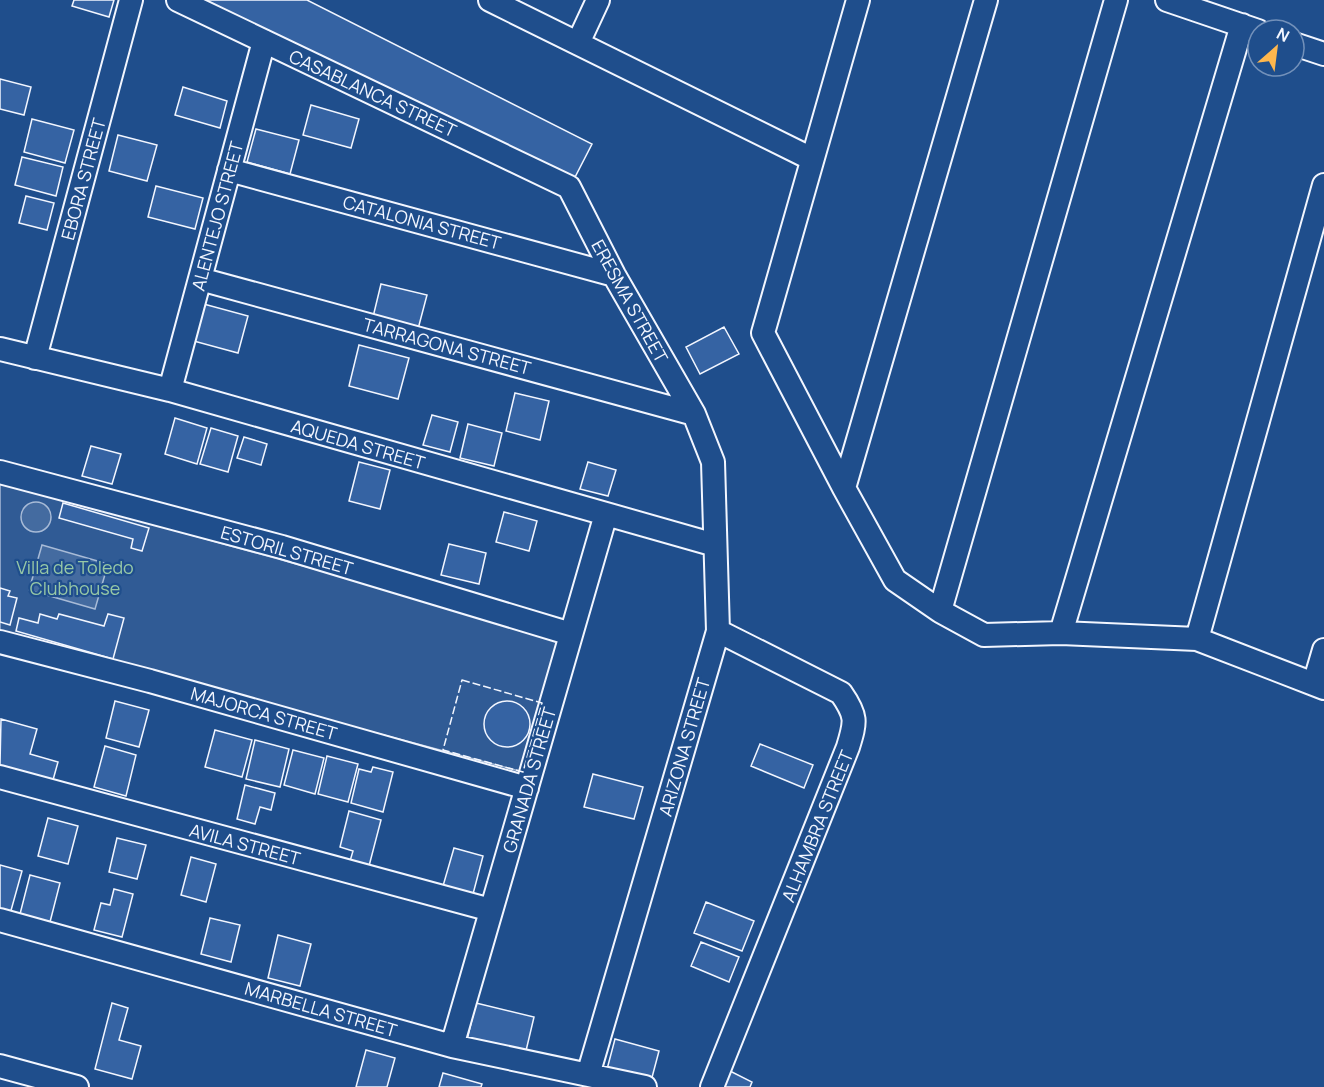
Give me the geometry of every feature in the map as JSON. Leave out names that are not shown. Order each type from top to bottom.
[{"type":"street","name":"EBORA STREET","points":[[35,358],[131,0]]},
{"type":"street","name":"CASABLANCA STREET","points":[[178,0],[569,186]]},
{"type":"street","points":[[490,0],[812,159]]},
{"type":"street","points":[[578,43],[598,0]]},
{"type":"street","points":[[858,0],[763,333],[895,580],[940,611],[984,635],[1060,633],[1197,639],[1319,686],[1324,650]]},
{"type":"street","points":[[844,488],[986,0]]},
{"type":"street","points":[[940,611],[1116,0]]},
{"type":"street","points":[[1167,0],[1246,27]]},
{"type":"street","name":"ALENTEJO STREET","points":[[170,390],[264,41]]},
{"type":"street","points":[[1060,633],[1246,41]]},
{"type":"street","points":[[1306,48],[1324,54]]},
{"type":"street","name":"CATALONIA STREET","points":[[230,170],[614,275]]},
{"type":"street","points":[[1197,639],[1324,185]]},
{"type":"street","name":"ERESMA STREET","points":[[569,186],[614,275],[693,414]]},
{"type":"street","name":"TARRAGONA STREET","points":[[200,279],[693,414]]},
{"type":"street","name":"AQUEDA STREET","points":[[0,350],[170,390],[715,545]]},
{"type":"street","name":"ARIZONA STREET","points":[[588,1076],[718,631],[713,462],[693,414]]},
{"type":"street","name":"ESTORIL STREET","points":[[0,472],[282,547],[571,634]]},
{"type":"street","name":"GRANADA STREET","points":[[452,1046],[606,514]]},
{"type":"street","name":"ALHAMBRA STREET","points":[[711,1087],[855,726],[852,708],[841,693],[718,631]]},
{"type":"street","name":"MAJORCA STREET","points":[[0,642],[150,681],[527,788]]},
{"type":"street","name":"AVILA STREET","points":[[0,777],[491,910]]},
{"type":"street","name":"MARBELLA STREET","points":[[0,920],[452,1046],[645,1087]]},
{"type":"street","points":[[0,1066],[77,1087]]},
{"type":"green space","name":"Villa de Toledo Clubhouse","points":[[0,482],[560,637],[523,772],[0,633]]},
{"type":"shaded area","points":[[36,502],[42,503],[50,511],[50,523],[42,531],[36,532],[30,531],[22,523],[21,517],[22,511],[30,503]]},
{"type":"shaded area","points":[[42,545],[108,564],[95,609],[29,590]]},
{"type":"building","points":[[74,0],[114,0],[109,17],[72,6]]},
{"type":"building","points":[[201,0],[307,0],[592,144],[573,181]]},
{"type":"building","points":[[0,79],[31,87],[24,115],[0,109]]},
{"type":"building","points":[[183,87],[227,101],[220,128],[175,115]]},
{"type":"building","points":[[311,105],[359,119],[351,148],[303,135]]},
{"type":"building","points":[[32,119],[74,130],[65,163],[24,152]]},
{"type":"building","points":[[256,129],[299,140],[290,174],[247,162]]},
{"type":"building","points":[[118,135],[157,145],[147,181],[109,171]]},
{"type":"building","points":[[22,157],[63,167],[56,196],[15,185]]},
{"type":"building","points":[[156,186],[203,198],[195,229],[148,217]]},
{"type":"building","points":[[26,196],[54,203],[47,230],[19,223]]},
{"type":"building","points":[[381,284],[427,295],[418,329],[373,317]]},
{"type":"building","points":[[200,303],[248,316],[238,353],[190,340]]},
{"type":"building","points":[[724,327],[739,354],[700,374],[686,347]]},
{"type":"building","points":[[359,345],[409,358],[398,399],[349,386]]},
{"type":"building","points":[[515,393],[549,401],[540,440],[506,431]]},
{"type":"building","points":[[432,415],[458,422],[450,452],[423,445]]},
{"type":"building","points":[[175,418],[207,428],[197,464],[165,454]]},
{"type":"building","points":[[468,424],[502,433],[494,466],[460,458]]},
{"type":"building","points":[[211,428],[238,436],[228,472],[200,464]]},
{"type":"building","points":[[244,437],[267,444],[261,465],[237,458]]},
{"type":"building","points":[[91,446],[121,454],[112,484],[82,476]]},
{"type":"building","points":[[359,462],[390,470],[380,509],[349,501]]},
{"type":"building","points":[[588,462],[616,470],[608,496],[580,489]]},
{"type":"building","points":[[63,503],[149,528],[142,551],[131,548],[133,539],[59,518]]},
{"type":"building","points":[[504,512],[537,521],[529,551],[496,542]]},
{"type":"building","points":[[449,544],[486,553],[479,584],[441,575]]},
{"type":"building","points":[[0,588],[10,591],[8,596],[17,598],[10,625],[0,622]]},
{"type":"building","points":[[40,614],[57,619],[59,614],[104,626],[108,614],[124,618],[113,659],[16,631],[19,618],[38,623]]},
{"type":"building","points":[[115,701],[149,710],[139,747],[106,738]]},
{"type":"building","points":[[507,701],[523,708],[530,724],[523,740],[507,747],[491,740],[484,724],[491,708]]},
{"type":"building","points":[[1,719],[37,729],[30,754],[58,762],[53,780],[0,765]]},
{"type":"building","points":[[215,730],[252,740],[242,777],[205,767]]},
{"type":"building","points":[[255,740],[289,749],[280,787],[246,779]]},
{"type":"building","points":[[760,744],[813,765],[804,788],[751,766]]},
{"type":"building","points":[[105,746],[136,755],[126,796],[94,787]]},
{"type":"building","points":[[293,750],[324,758],[315,794],[284,785]]},
{"type":"building","points":[[327,756],[358,764],[348,802],[318,794]]},
{"type":"building","points":[[373,767],[393,772],[383,812],[351,803],[359,769],[371,772]]},
{"type":"building","points":[[593,774],[643,787],[634,819],[584,807]]},
{"type":"building","points":[[245,785],[275,793],[271,810],[260,807],[255,824],[237,819]]},
{"type":"building","points":[[349,811],[381,820],[369,866],[350,861],[353,851],[340,847]]},
{"type":"building","points":[[48,818],[78,826],[68,864],[38,856]]},
{"type":"building","points":[[117,838],[146,845],[137,879],[109,872]]},
{"type":"building","points":[[454,848],[483,856],[473,894],[443,886]]},
{"type":"building","points":[[191,857],[216,864],[206,902],[181,895]]},
{"type":"building","points":[[0,865],[22,871],[10,914],[0,911]]},
{"type":"building","points":[[30,875],[60,883],[50,922],[20,914]]},
{"type":"building","points":[[114,889],[133,894],[122,937],[94,930],[101,903],[110,905]]},
{"type":"building","points":[[706,902],[754,921],[742,951],[694,933]]},
{"type":"building","points":[[210,918],[240,925],[231,962],[201,954]]},
{"type":"building","points":[[278,935],[311,944],[300,986],[268,978]]},
{"type":"building","points":[[701,942],[739,957],[729,982],[691,966]]},
{"type":"building","points":[[112,1003],[128,1008],[119,1040],[141,1046],[132,1079],[95,1069]]},
{"type":"building","points":[[476,1003],[534,1017],[525,1055],[467,1040]]},
{"type":"building","points":[[615,1039],[659,1051],[650,1085],[606,1073]]},
{"type":"building","points":[[366,1050],[395,1058],[387,1087],[356,1087]]},
{"type":"building","points":[[728,1070],[752,1082],[750,1087],[720,1087]]},
{"type":"building","points":[[443,1073],[482,1084],[481,1087],[439,1087]]},
{"type":"fence","points":[[462,680],[542,703],[523,772],[443,750],[462,680]]}]
